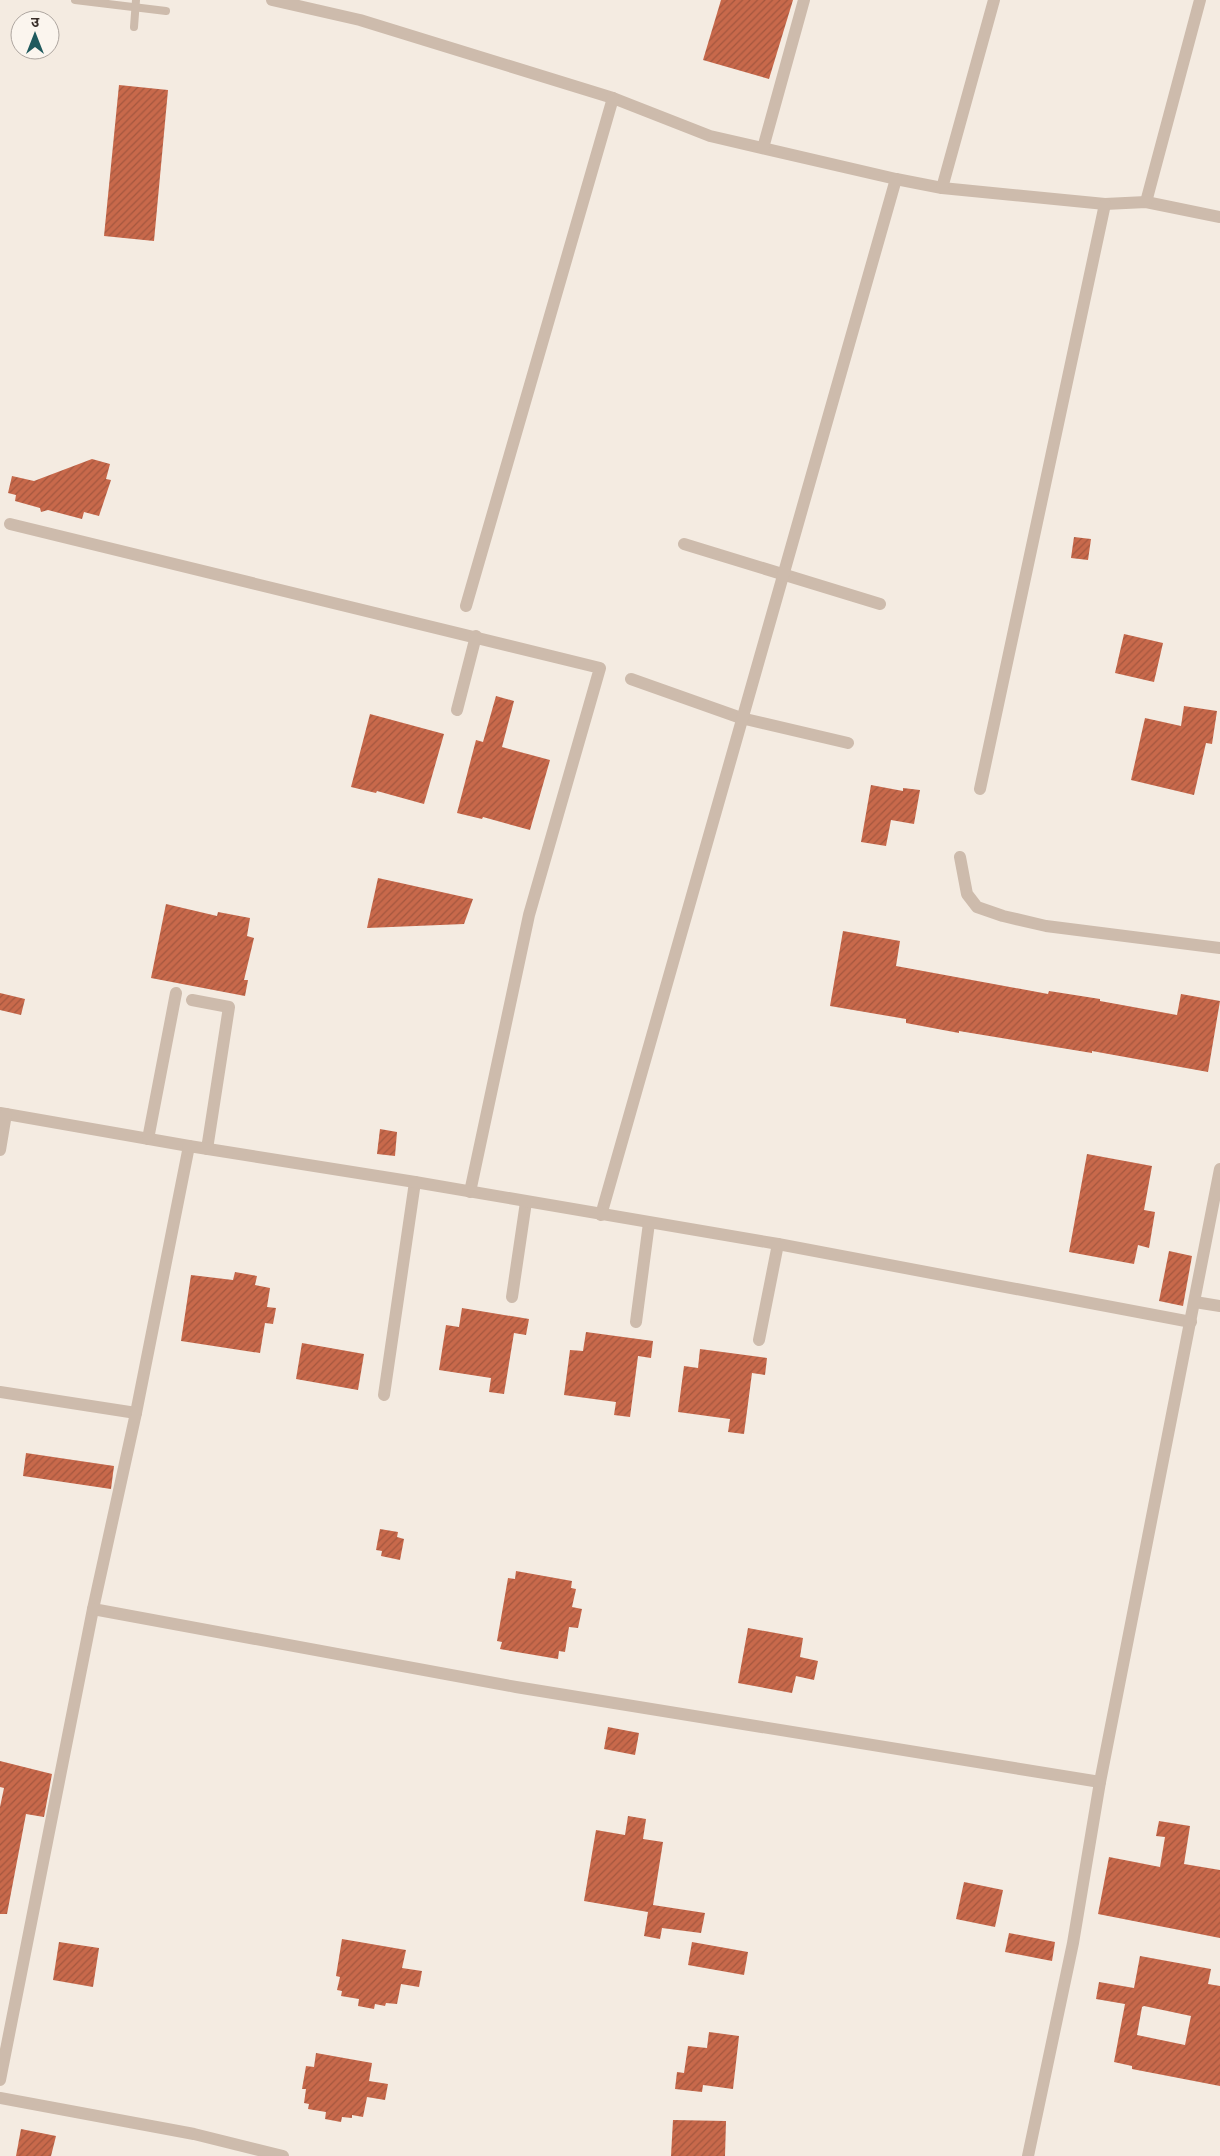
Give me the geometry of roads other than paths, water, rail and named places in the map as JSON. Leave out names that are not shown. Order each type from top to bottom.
[{"type":"street","points":[[272,0],[360,20],[613,98],[710,136],[896,179],[942,188],[1105,204],[1146,202],[1220,217]]},
{"type":"street","points":[[763,148],[804,0]]},
{"type":"street","points":[[942,188],[994,0]]},
{"type":"street","points":[[1146,202],[1200,0]]},
{"type":"street","points":[[466,606],[613,98]]},
{"type":"street","points":[[600,1215],[896,179]]},
{"type":"street","points":[[980,789],[1105,204]]},
{"type":"street","points":[[10,524],[476,636],[600,668],[529,915],[470,1192]]},
{"type":"street","points":[[684,544],[880,604]]},
{"type":"street","points":[[457,710],[476,636]]},
{"type":"street","points":[[631,679],[741,718],[848,743]]},
{"type":"street","points":[[960,857],[967,894],[977,907],[1003,916],[1046,926],[1220,948]]},
{"type":"street","points":[[148,1139],[176,993]]},
{"type":"street","points":[[192,1000],[229,1007],[207,1149]]},
{"type":"street","points":[[0,1150],[3,1113],[188,1146],[415,1182],[778,1244],[1191,1322]]},
{"type":"street","points":[[0,2080],[94,1609],[136,1413],[188,1146]]},
{"type":"street","points":[[1028,2156],[1073,1943],[1100,1782],[1220,1169]]},
{"type":"street","points":[[384,1395],[415,1182]]},
{"type":"street","points":[[512,1296],[526,1202]]},
{"type":"street","points":[[636,1322],[649,1223]]},
{"type":"street","points":[[759,1340],[778,1244]]},
{"type":"street","points":[[1195,1302],[1220,1306]]},
{"type":"street","points":[[0,1392],[136,1413]]},
{"type":"street","points":[[94,1609],[516,1687],[1100,1782]]},
{"type":"street","points":[[0,2098],[194,2134],[283,2156]]},
{"type":"lane","points":[[75,0],[136,4],[166,11]]},
{"type":"lane","points":[[134,27],[136,4]]}]
